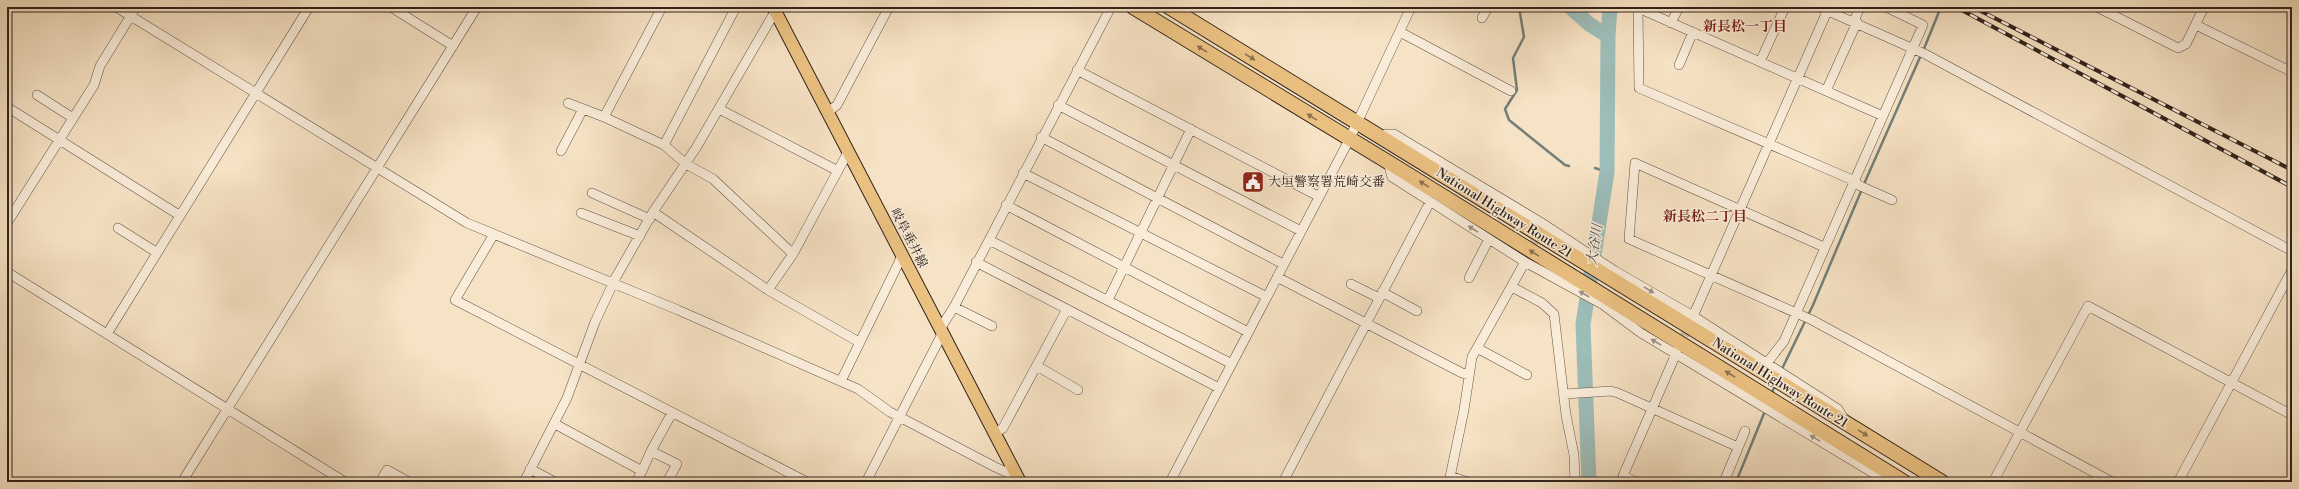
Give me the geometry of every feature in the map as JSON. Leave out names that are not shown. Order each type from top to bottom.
[{"type":"highway","name":"National Highway Route 21","points":[[1133,7],[1349,140],[1388,162],[1567,278],[1762,400],[1785,408],[1901,480]]},
{"type":"highway","name":"National Highway Route 21","points":[[1169,7],[1357,124],[1611,273],[1769,370],[1794,391],[1942,482]]},
{"type":"main road","name":"岐阜垂井線","points":[[775,8],[1018,479]]},
{"type":"street","points":[[116,7],[467,223],[858,388],[900,417],[1018,479]]},
{"type":"street","points":[[7,222],[94,85],[100,66],[136,7]]},
{"type":"street","points":[[107,334],[156,252],[309,7]]},
{"type":"street","points":[[391,7],[453,46]]},
{"type":"street","points":[[182,482],[477,7]]},
{"type":"street","points":[[604,117],[662,7]]},
{"type":"street","points":[[664,145],[736,7]]},
{"type":"street","points":[[828,112],[837,105],[889,7]]},
{"type":"street","points":[[866,482],[900,417],[976,262],[1111,7]]},
{"type":"street","points":[[1170,482],[1318,196],[1349,140],[1411,7]]},
{"type":"street","points":[[1482,18],[1488,7]]},
{"type":"street","points":[[1671,23],[1678,7]]},
{"type":"street","points":[[1760,62],[1785,7]]},
{"type":"street","points":[[1826,91],[1856,22],[1860,7]]},
{"type":"street","points":[[1769,370],[1800,315],[1824,247],[1860,185],[1883,116],[1914,49],[1923,25],[1886,7]]},
{"type":"street","points":[[2097,7],[2178,48],[2186,44],[2204,7]]},
{"type":"street","points":[[524,482],[567,398],[595,322],[614,284],[652,215],[686,164],[719,109],[775,8]]},
{"type":"street","points":[[1883,116],[1638,8],[1640,88],[1769,143],[1892,200]]},
{"type":"street","points":[[1692,318],[1738,208],[1769,143],[1825,8],[1926,54],[2292,251]]},
{"type":"street","points":[[2196,25],[2292,72]]},
{"type":"street","points":[[1400,32],[1511,90]]},
{"type":"street","points":[[1679,64],[1693,32]]},
{"type":"street","points":[[1077,70],[1318,196]]},
{"type":"street","points":[[37,95],[72,118]]},
{"type":"street","points":[[568,104],[604,117],[664,145],[686,164],[713,179],[793,254]]},
{"type":"street","points":[[1058,105],[1301,231]]},
{"type":"street","points":[[7,107],[179,215]]},
{"type":"street","points":[[561,151],[583,109]]},
{"type":"street","points":[[719,109],[838,171]]},
{"type":"street","points":[[1108,300],[1190,129]]},
{"type":"street","points":[[1041,137],[1157,200],[1283,264]]},
{"type":"street","points":[[768,290],[793,254],[848,152]]},
{"type":"street","points":[[1388,162],[1392,178],[1525,262],[1567,278]]},
{"type":"street","points":[[1824,247],[1635,163],[1628,239],[1812,320],[2112,482]]},
{"type":"street","points":[[1023,173],[1267,297]]},
{"type":"street","points":[[592,193],[652,215],[768,290],[859,342]]},
{"type":"street","points":[[1283,482],[1430,202]]},
{"type":"street","points":[[1006,205],[1248,332]]},
{"type":"street","points":[[581,213],[640,236]]},
{"type":"street","points":[[118,228],[156,252]]},
{"type":"street","points":[[494,234],[455,300],[807,482]]},
{"type":"street","points":[[1469,278],[1489,239]]},
{"type":"street","points":[[989,240],[1232,364]]},
{"type":"street","points":[[841,381],[902,256]]},
{"type":"street","points":[[976,262],[1219,388]]},
{"type":"street","points":[[1468,482],[1449,479],[1464,410],[1468,374],[1472,357],[1525,262]]},
{"type":"street","points":[[2178,482],[2292,270]]},
{"type":"street","points":[[7,272],[345,482]]},
{"type":"street","points":[[1611,273],[1692,318],[1769,370],[1838,409],[1846,423]]},
{"type":"street","points":[[1277,277],[1462,373],[1468,374]]},
{"type":"street","points":[[1351,284],[1417,311]]},
{"type":"street","points":[[1512,287],[1542,303],[1554,314],[1568,394],[1575,482]]},
{"type":"street","points":[[1602,299],[1641,333],[1677,351],[1762,400],[1771,412],[1883,480],[1901,480]]},
{"type":"street","points":[[1993,482],[2088,306],[2292,415]]},
{"type":"street","points":[[954,307],[992,326]]},
{"type":"street","points":[[994,434],[1003,428],[1067,309]]},
{"type":"street","points":[[1477,348],[1527,375]]},
{"type":"street","points":[[1637,482],[1623,476],[1653,410],[1677,351]]},
{"type":"street","points":[[1037,366],[1078,390]]},
{"type":"street","points":[[1568,394],[1604,392],[1618,393],[1738,447]]},
{"type":"street","points":[[636,482],[672,412]]},
{"type":"street","points":[[555,424],[642,471]]},
{"type":"street","points":[[1724,482],[1745,431]]},
{"type":"street","points":[[651,451],[677,464],[667,482]]},
{"type":"street","points":[[1570,482],[1570,467],[1574,463]]},
{"type":"street","points":[[530,469],[555,482]]},
{"type":"street","points":[[380,482],[387,470],[409,482]]},
{"type":"waterway","points":[[1519,7],[1524,37],[1513,58],[1517,90],[1505,109],[1509,120],[1565,165],[1569,166]]},
{"type":"waterway","points":[[1570,7],[1589,24],[1608,36]]},
{"type":"waterway","name":"大谷川","points":[[1589,482],[1583,324],[1607,172],[1608,36],[1610,7]]},
{"type":"waterway","points":[[1923,51],[1941,7]]},
{"type":"waterway","points":[[1864,184],[1921,55]]},
{"type":"waterway","points":[[1595,168],[1607,172]]},
{"type":"waterway","points":[[1781,371],[1813,305],[1862,189]]},
{"type":"waterway","points":[[1771,395],[1775,385]]},
{"type":"waterway","points":[[1736,482],[1765,411]]},
{"type":"tunnel","points":[[1525,262],[1539,230]]},
{"type":"tunnel","points":[[1679,348],[1691,321]]},
{"type":"railway","points":[[1956,7],[2292,187]]},
{"type":"railway","points":[[1973,7],[2292,170]]},
{"type":"place","name":"大垣警察署荒崎交番","points":[[1253,182]]},
{"type":"district","name":"新長松一丁目","points":[[1745,27]]},
{"type":"district","name":"新長松二丁目","points":[[1705,217]]}]
